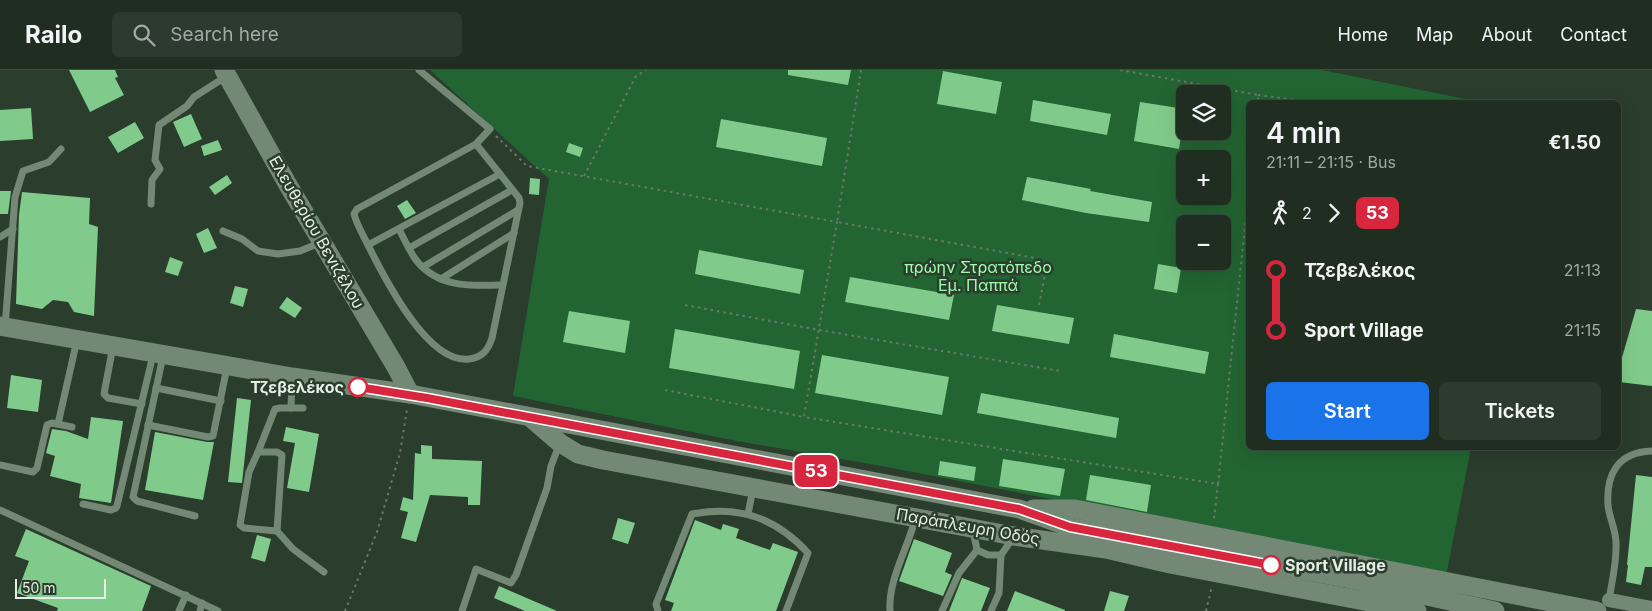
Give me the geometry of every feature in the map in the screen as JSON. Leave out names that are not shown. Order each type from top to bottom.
[{"type":"main road","name":"Ελευθερίου Βενιζέλου","points":[[225,73],[322,242],[374,328],[410,394]]},
{"type":"main road","points":[[3,327],[292,377],[410,394],[1019,509],[1070,527],[1350,579],[1495,611]]},
{"type":"main road","name":"Παράπλευρη Οδός","points":[[530,417],[560,443],[578,454],[603,460],[1014,536],[1106,549],[1382,608],[1417,611]]},
{"type":"main road","points":[[1019,509],[1075,509],[1212,537],[1603,605]]},
{"type":"main road","points":[[1106,549],[1197,551]]},
{"type":"street","points":[[1603,605],[1652,608]]},
{"type":"lane","points":[[418,70],[490,130],[476,144],[357,209],[355,216],[388,286],[404,312],[446,354],[463,360],[477,358],[488,350],[520,199],[476,144]]},
{"type":"lane","points":[[150,204],[152,180],[160,169],[155,160],[159,125],[187,106],[194,97],[225,73]]},
{"type":"lane","points":[[3,327],[15,197],[23,171],[49,162],[61,149]]},
{"type":"lane","points":[[368,245],[500,174]]},
{"type":"lane","points":[[409,248],[512,190]]},
{"type":"lane","points":[[423,266],[518,210]]},
{"type":"lane","points":[[0,237],[13,229]]},
{"type":"lane","points":[[399,229],[416,260],[441,279],[460,285],[502,284]]},
{"type":"lane","points":[[223,231],[242,239],[258,251],[278,254],[300,251],[322,242]]},
{"type":"lane","points":[[441,279],[514,233]]},
{"type":"lane","points":[[58,424],[77,339]]},
{"type":"lane","points":[[114,346],[104,394],[108,398],[142,404]]},
{"type":"lane","points":[[159,354],[156,388],[133,497],[137,501],[194,516]]},
{"type":"lane","points":[[83,504],[111,510],[116,508],[142,404],[159,354]]},
{"type":"lane","points":[[148,425],[211,437],[214,433],[227,366]]},
{"type":"lane","points":[[291,408],[292,377]]},
{"type":"lane","points":[[156,388],[221,401]]},
{"type":"lane","points":[[303,408],[276,409],[249,472],[240,525],[244,528],[277,531],[293,549],[324,572]]},
{"type":"lane","points":[[0,465],[30,472],[35,470],[45,427],[49,423],[72,427]]},
{"type":"lane","points":[[462,611],[476,569],[511,583],[516,575],[548,488],[551,466],[560,443]]},
{"type":"lane","points":[[1603,605],[1617,545],[1608,506],[1611,476],[1616,465],[1630,457],[1652,451]]},
{"type":"lane","points":[[258,452],[278,452],[282,455],[277,531]]},
{"type":"lane","points":[[748,514],[753,487]]},
{"type":"lane","points":[[0,510],[186,595],[201,607],[218,611]]},
{"type":"lane","points":[[658,611],[656,604],[692,514],[720,511],[748,514],[768,522],[787,533],[808,553],[786,611]]},
{"type":"lane","points":[[890,611],[889,597],[916,517]]},
{"type":"lane","points":[[942,611],[960,573],[977,550],[972,527]]},
{"type":"lane","points":[[991,611],[1000,593],[1001,555],[1014,536]]},
{"type":"lane","points":[[977,550],[988,555],[1001,555]]},
{"type":"lane","points":[[180,611],[186,595]]},
{"type":"path","points":[[584,176],[636,76],[646,70]]},
{"type":"path","points":[[804,417],[861,70]]},
{"type":"path","points":[[1120,70],[1296,100]]},
{"type":"path","points":[[1258,95],[1258,100]]},
{"type":"path","points":[[490,130],[527,166],[1035,258],[1045,274],[1039,305]]},
{"type":"path","points":[[1212,537],[1246,217]]},
{"type":"path","points":[[685,304],[819,330],[1060,371]]},
{"type":"path","points":[[665,390],[804,417],[1218,484]]},
{"type":"path","points":[[345,611],[377,532],[400,453],[410,394]]},
{"type":"path","points":[[1206,611],[1215,572]]},
{"type":"green space","name":"πρώην Στρατόπεδο Εμ. Παππά","points":[[430,70],[1322,70],[1470,100],[1246,100],[1246,450],[1471,450],[1446,576],[882,466],[737,441],[513,396],[549,179]]},
{"type":"building","points":[[69,70],[115,70],[118,77],[115,78],[124,95],[90,112]]},
{"type":"building","points":[[788,70],[851,70],[848,85],[788,75]]},
{"type":"building","points":[[943,71],[1002,82],[996,114],[937,104]]},
{"type":"building","points":[[1033,100],[1111,114],[1107,135],[1030,121]]},
{"type":"building","points":[[1140,102],[1176,108],[1176,140],[1180,140],[1179,149],[1134,141]]},
{"type":"building","points":[[31,108],[33,139],[0,141],[0,110]]},
{"type":"building","points":[[191,114],[202,139],[184,147],[173,122]]},
{"type":"building","points":[[721,119],[827,138],[822,166],[716,147]]},
{"type":"building","points":[[135,122],[144,138],[118,153],[108,137]]},
{"type":"building","points":[[218,140],[222,150],[204,156],[201,146]]},
{"type":"building","points":[[569,143],[583,148],[580,157],[566,152]]},
{"type":"building","points":[[227,175],[232,183],[215,195],[209,187]]},
{"type":"building","points":[[1027,177],[1152,202],[1149,222],[1086,213],[1022,200]]},
{"type":"building","points":[[530,178],[540,179],[539,195],[529,194]]},
{"type":"building","points":[[0,191],[11,191],[8,214],[0,214]]},
{"type":"building","points":[[22,192],[90,198],[89,224],[98,227],[94,316],[74,312],[68,302],[53,300],[42,309],[16,304],[19,215]]},
{"type":"building","points":[[407,200],[416,213],[405,219],[397,206]]},
{"type":"building","points":[[208,228],[217,248],[204,253],[196,234]]},
{"type":"building","points":[[699,250],[804,270],[800,294],[695,274]]},
{"type":"building","points":[[170,257],[183,262],[178,276],[165,272]]},
{"type":"building","points":[[1158,264],[1176,267],[1176,270],[1181,270],[1177,293],[1154,289]]},
{"type":"building","points":[[850,277],[954,295],[949,320],[845,302]]},
{"type":"building","points":[[235,286],[248,289],[243,307],[230,303]]},
{"type":"building","points":[[287,297],[302,308],[295,318],[279,308]]},
{"type":"building","points":[[997,305],[1074,318],[1069,344],[992,331]]},
{"type":"building","points":[[1636,309],[1652,311],[1652,386],[1621,382],[1621,361]]},
{"type":"building","points":[[569,311],[630,321],[625,353],[563,342]]},
{"type":"building","points":[[675,329],[800,351],[794,389],[669,368]]},
{"type":"building","points":[[1114,334],[1209,352],[1205,374],[1110,357]]},
{"type":"building","points":[[822,355],[949,377],[942,415],[815,393]]},
{"type":"building","points":[[11,375],[42,380],[38,412],[7,408]]},
{"type":"building","points":[[981,393],[1119,418],[1116,438],[977,413]]},
{"type":"building","points":[[237,398],[251,400],[242,483],[228,482]]},
{"type":"building","points":[[91,417],[123,421],[111,503],[79,498],[81,484],[50,476],[55,456],[46,453],[52,429],[66,431],[88,439]]},
{"type":"building","points":[[286,427],[319,434],[309,492],[287,488],[295,443],[283,441]]},
{"type":"building","points":[[155,432],[214,442],[203,500],[145,490]]},
{"type":"building","points":[[421,445],[432,446],[432,459],[482,461],[480,505],[468,505],[468,497],[430,495],[416,542],[401,538],[408,512],[400,510],[403,497],[413,500],[415,453],[421,454]]},
{"type":"building","points":[[1003,459],[1065,469],[1060,496],[999,486]]},
{"type":"building","points":[[940,461],[976,467],[974,481],[938,475]]},
{"type":"building","points":[[1090,475],[1151,485],[1147,512],[1086,500]]},
{"type":"building","points":[[1636,475],[1652,477],[1652,567],[1645,567],[1641,585],[1626,582]]},
{"type":"building","points":[[618,518],[635,523],[628,544],[612,539]]},
{"type":"building","points":[[695,520],[721,530],[723,524],[739,529],[736,538],[770,550],[773,543],[798,552],[776,611],[671,611],[674,603],[665,600]]},
{"type":"building","points":[[26,529],[151,586],[142,611],[57,611],[58,608],[17,593],[29,561],[15,556]]},
{"type":"building","points":[[257,535],[271,539],[265,562],[251,558]]},
{"type":"building","points":[[914,539],[952,553],[945,572],[952,575],[943,596],[899,581]]},
{"type":"building","points":[[962,578],[990,588],[981,611],[949,611]]},
{"type":"building","points":[[499,586],[557,611],[525,611],[494,598]]},
{"type":"building","points":[[1015,591],[1065,610],[1065,611],[1007,611]]},
{"type":"building","points":[[1110,591],[1129,596],[1124,611],[1104,611]]},
{"type":"bus line","name":"53","points":[[358,387],[410,394],[1019,509],[1070,527],[1271,565]]},
{"type":"place","name":"Τζεβελέκος","points":[[358,387]]},
{"type":"place","name":"Sport Village","points":[[1271,565]]}]
